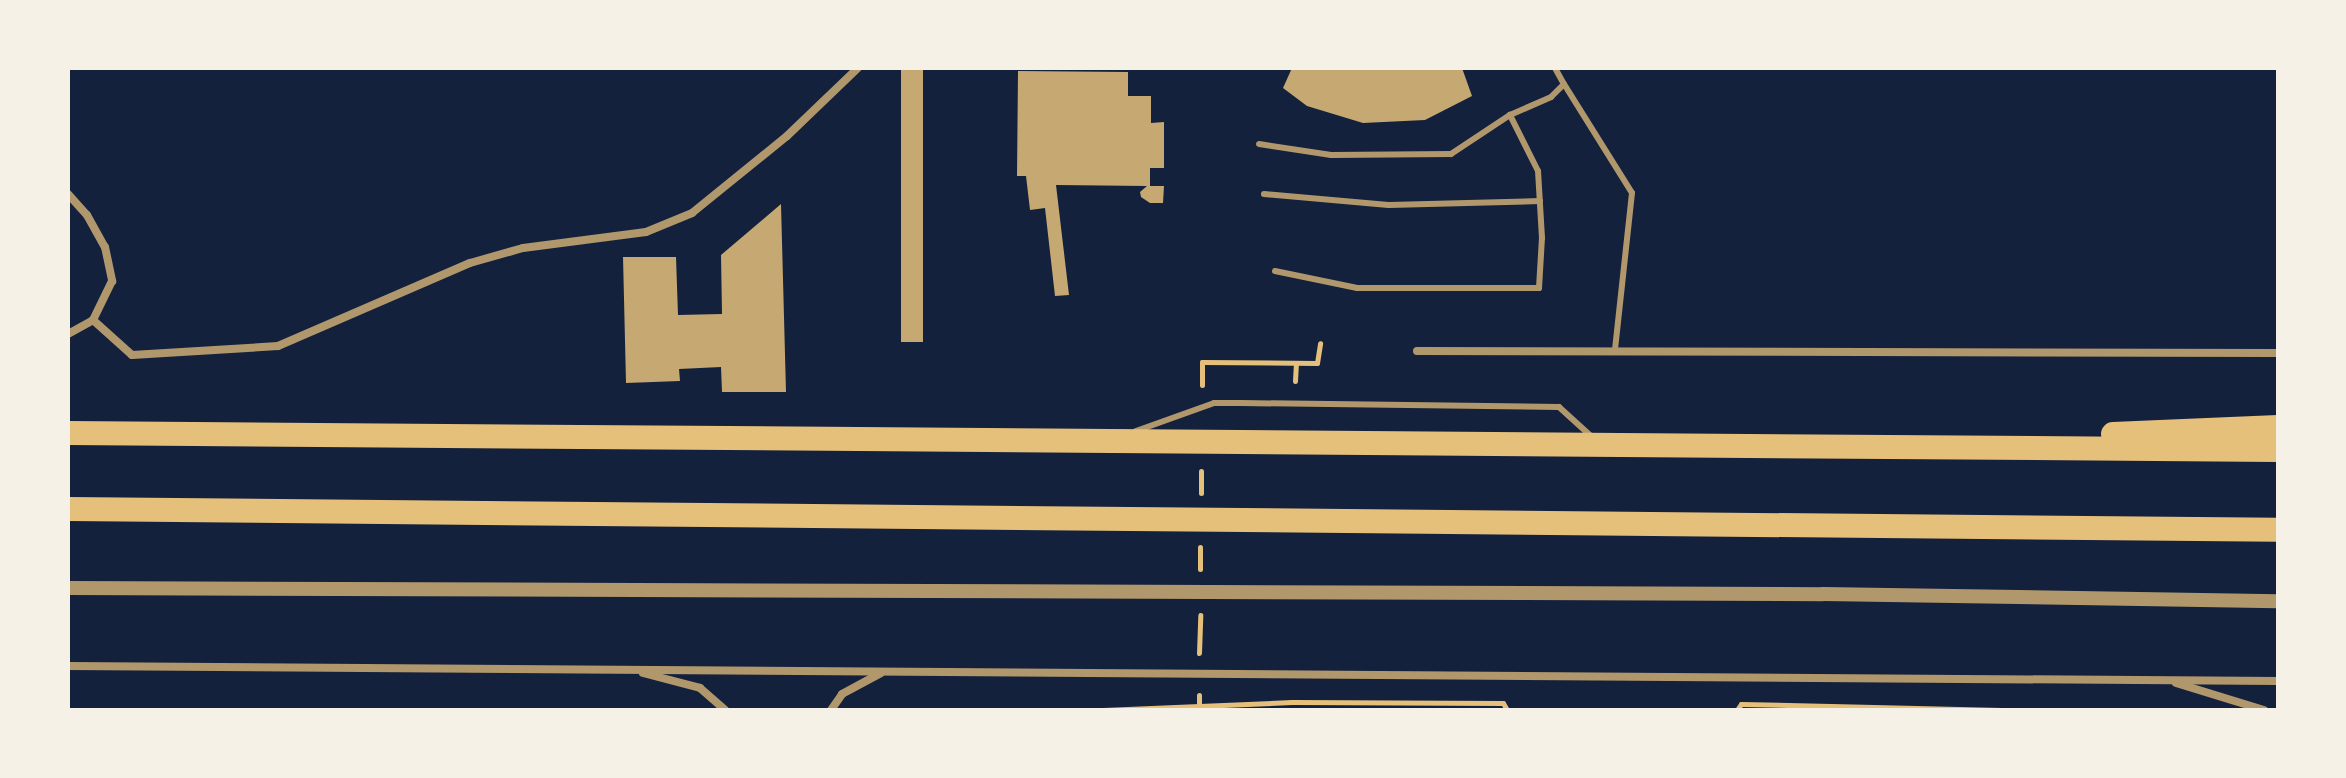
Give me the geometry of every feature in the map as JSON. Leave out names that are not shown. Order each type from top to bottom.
[{"type":"highway","points":[[1822,447],[2278,427]]},
{"type":"highway","points":[[68,433],[2278,450]]},
{"type":"highway","points":[[68,509],[2278,530]]},
{"type":"street","points":[[93,320],[132,355],[223,352],[278,346],[470,263],[523,248],[646,232],[692,213],[787,136],[858,68]]},
{"type":"street","points":[[68,194],[87,215],[105,247],[112,281],[93,320],[68,334]]},
{"type":"street","points":[[1417,351],[2278,353]]},
{"type":"street","points":[[68,588],[1823,594],[2278,601]]},
{"type":"street","points":[[68,666],[2278,681]]},
{"type":"street","points":[[631,670],[700,688],[725,710]]},
{"type":"street","points":[[831,710],[842,694],[883,672]]},
{"type":"street","points":[[2167,680],[2264,710]]},
{"type":"lane","points":[[1555,68],[1632,193],[1615,350]]},
{"type":"lane","points":[[1259,144],[1331,155],[1451,154],[1510,115],[1551,97],[1564,84]]},
{"type":"lane","points":[[1275,271],[1357,288],[1539,288],[1538,171],[1510,115]]},
{"type":"lane","points":[[1264,194],[1389,205],[1540,201]]},
{"type":"lane","points":[[1109,441],[1214,403],[1241,403],[1559,407],[1600,445]]},
{"type":"path","points":[[1202,362],[1317,363],[1320,343]]},
{"type":"path","points":[[1292,702],[1292,710]]},
{"type":"path","points":[[1103,710],[1292,702],[1503,703],[1507,710]]},
{"type":"path","points":[[1737,710],[1741,704],[2002,710]]},
{"type":"building","points":[[901,68],[923,68],[923,342],[901,342]]},
{"type":"building","points":[[1292,68],[1462,68],[1472,96],[1425,120],[1363,123],[1307,106],[1283,88]]},
{"type":"building","points":[[1018,71],[1128,72],[1128,96],[1151,96],[1151,123],[1164,122],[1164,168],[1150,168],[1150,186],[1164,186],[1163,203],[1150,203],[1141,197],[1140,192],[1147,186],[1056,185],[1069,295],[1055,296],[1045,208],[1030,210],[1026,176],[1017,176]]},
{"type":"building","points":[[781,204],[786,392],[722,392],[721,367],[679,369],[680,381],[626,383],[623,257],[676,257],[678,315],[722,314],[721,255]]}]
